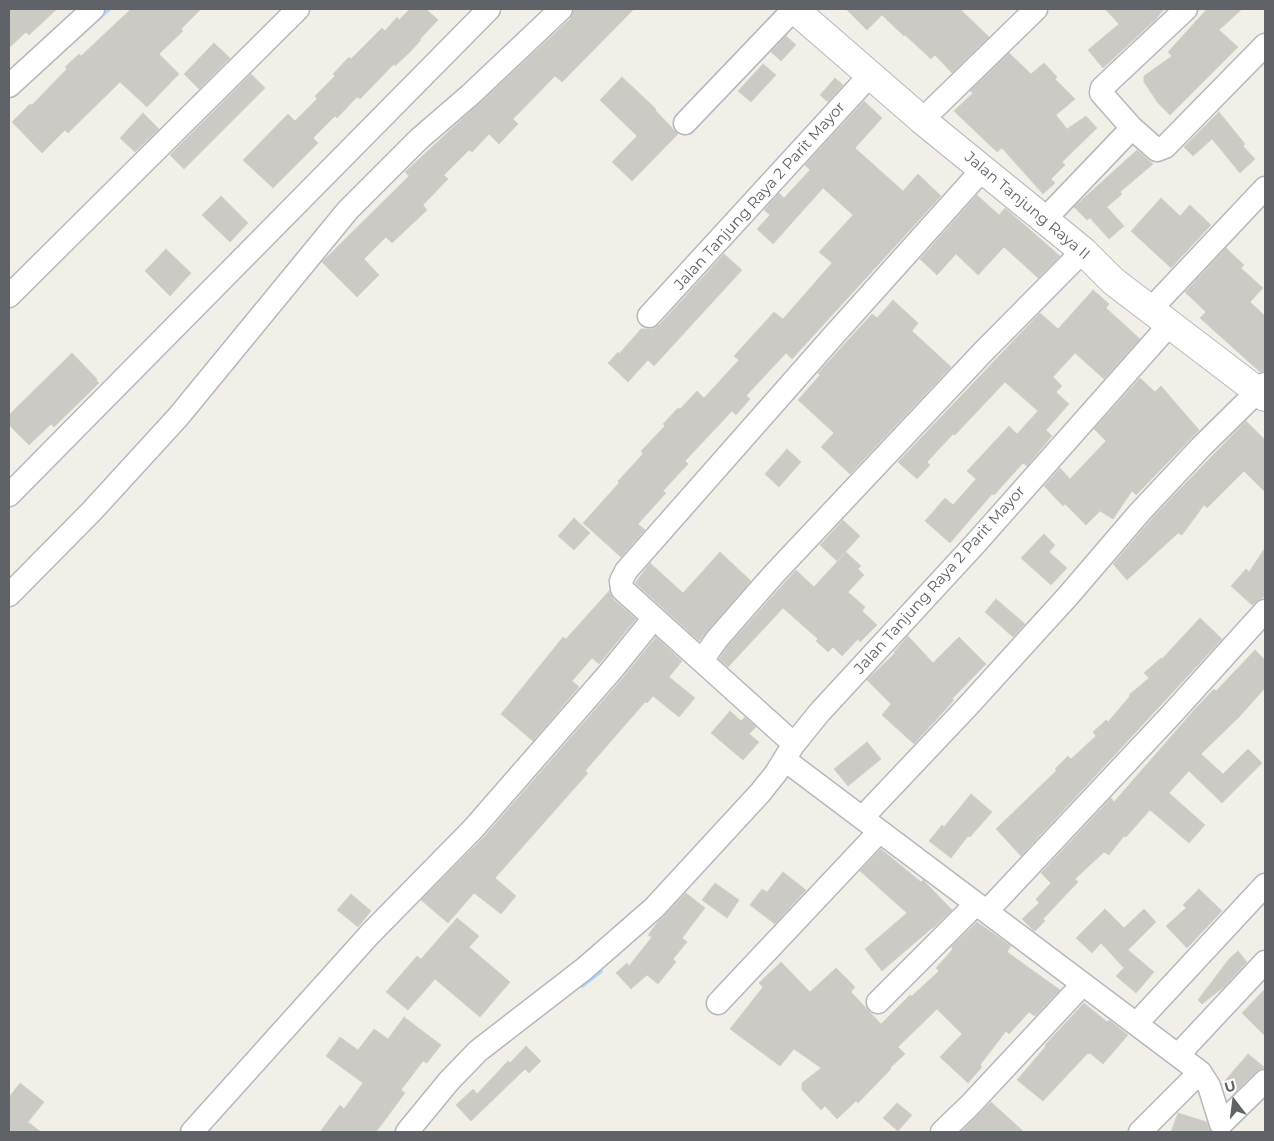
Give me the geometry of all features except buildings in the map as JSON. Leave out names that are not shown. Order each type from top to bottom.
[{"type":"street","points":[[9,86],[93,9]]},
{"type":"street","points":[[9,296],[298,9]]},
{"type":"street","points":[[9,495],[489,9]]},
{"type":"street","points":[[9,595],[91,512],[178,416],[348,210],[419,139],[470,95],[561,9]]},
{"type":"street","points":[[685,123],[794,9]]},
{"type":"street","name":"Jalan Tanjung Raya II","points":[[794,9],[922,120],[1083,251],[1113,281],[1263,390]]},
{"type":"street","points":[[922,120],[1036,9]]},
{"type":"street","points":[[1186,9],[1102,88],[1102,93],[1132,128],[1157,150],[1165,147],[1265,45]]},
{"type":"street","name":"Jalan Tanjung Raya 2 Parit Mayor","points":[[649,316],[870,75]]},
{"type":"street","points":[[1045,219],[1132,128]]},
{"type":"street","points":[[982,170],[626,571],[621,581],[622,589],[702,660],[789,752],[862,818],[1200,1072],[1209,1086],[1223,1128],[1265,1081]]},
{"type":"street","name":"Jalan Tanjung Raya 2 Parit Mayor","points":[[407,1132],[449,1080],[478,1051],[584,969],[654,908],[760,794],[819,713],[975,544],[1265,188]]},
{"type":"street","points":[[702,660],[717,639],[774,574],[984,352],[1083,251]]},
{"type":"street","points":[[862,818],[1068,596],[1140,512],[1201,447],[1263,390]]},
{"type":"street","points":[[878,1002],[981,908],[1171,715],[1265,611]]},
{"type":"street","points":[[192,1132],[370,934],[473,829],[654,618]]},
{"type":"street","points":[[718,1003],[879,832]]},
{"type":"street","points":[[1137,1023],[1265,885]]},
{"type":"street","points":[[1178,1055],[1265,962]]},
{"type":"street","points":[[942,1132],[976,1099],[1082,984]]},
{"type":"street","points":[[1140,1132],[1200,1072]]},
{"type":"waterway","points":[[99,17],[108,9]]},
{"type":"waterway","points":[[582,985],[600,971]]}]
